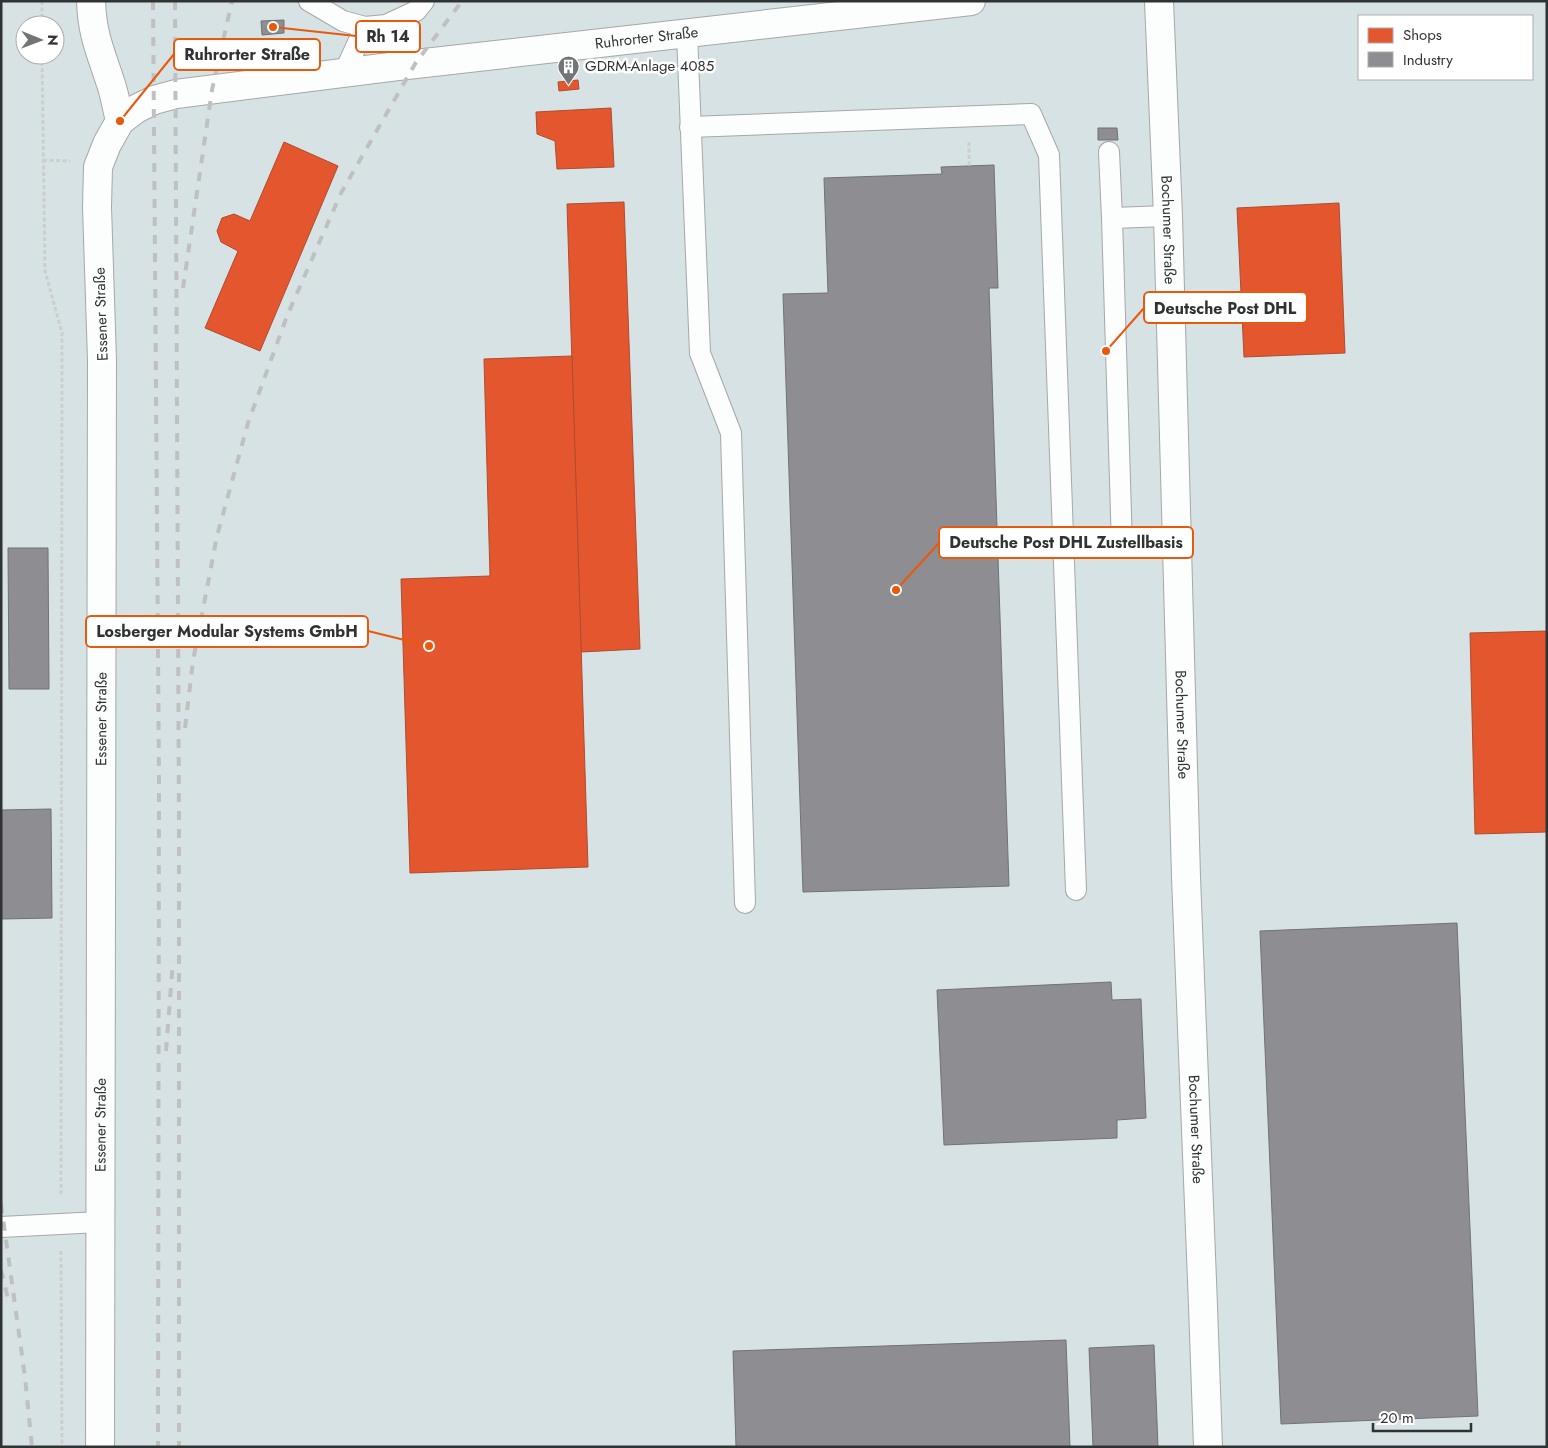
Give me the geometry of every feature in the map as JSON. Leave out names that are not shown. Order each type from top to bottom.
[{"type":"street","points":[[91,1],[92,21],[97,46],[111,84],[120,121]]},
{"type":"street","name":"Ruhrorter Straße","points":[[120,121],[136,109],[154,100],[176,94],[687,34],[869,7],[971,1]]},
{"type":"street","name":"Bochumer Straße","points":[[1159,1],[1168,216],[1186,877],[1208,1447]]},
{"type":"street","name":"Essener Straße","points":[[100,1447],[102,360],[97,199],[98,167],[107,144],[120,121]]},
{"type":"lane","points":[[309,1],[343,22],[365,27],[386,25],[416,11],[424,1]]},
{"type":"lane","points":[[344,73],[365,27]]},
{"type":"lane","points":[[687,34],[700,353],[731,433],[745,903]]},
{"type":"lane","points":[[690,127],[1031,114],[1049,156],[1076,890]]},
{"type":"lane","points":[[1109,152],[1122,548]]},
{"type":"lane","points":[[1112,218],[1168,216]]},
{"type":"lane","points":[[1,1227],[100,1222]]},
{"type":"path","points":[[42,1],[42,15]]},
{"type":"path","points":[[42,65],[45,271],[62,333],[62,1447]]},
{"type":"shaded area","points":[[1,1],[1547,1],[1547,1447],[1,1447]]},
{"type":"building: Shops","name":"GDRM-Anlage 4085","points":[[578,80],[579,89],[559,91],[558,82]]},
{"type":"building: Shops","points":[[611,108],[614,167],[557,169],[555,141],[537,134],[536,112]]},
{"type":"building: Shops","points":[[284,142],[338,166],[260,351],[205,328],[238,251],[221,242],[217,231],[222,218],[234,214],[250,221]]},
{"type":"building: Shops","points":[[624,202],[640,649],[581,652],[567,204]]},
{"type":"building: Shops","points":[[1339,203],[1345,353],[1244,357],[1237,208]]},
{"type":"building: Shops","points":[[572,356],[588,867],[410,873],[401,579],[490,576],[484,359]]},
{"type":"building: Shops","points":[[1547,631],[1547,832],[1475,834],[1470,633]]},
{"type":"building: Industry","points":[[284,20],[284,33],[262,35],[261,21]]},
{"type":"building: Industry","points":[[1098,128],[1117,128],[1118,140],[1098,140]]},
{"type":"building: Industry","points":[[994,165],[998,288],[989,288],[1009,886],[803,892],[783,294],[828,293],[824,178],[942,174],[941,167]]},
{"type":"building: Industry","points":[[8,548],[48,548],[49,689],[9,689]]},
{"type":"building: Industry","points":[[51,809],[52,918],[1,919],[1,810]]},
{"type":"building: Industry","points":[[1457,923],[1478,1416],[1281,1424],[1260,931]]},
{"type":"building: Industry","points":[[1111,982],[1112,1000],[1141,999],[1146,1118],[1117,1120],[1117,1138],[944,1145],[937,990]]},
{"type":"building: Industry","points":[[1066,1340],[1070,1447],[736,1447],[733,1351]]},
{"type":"building: Industry","points":[[1154,1345],[1158,1447],[1093,1447],[1089,1348]]},
{"type":"railway","points":[[153,1],[159,782],[158,1447]]},
{"type":"railway","points":[[175,1],[179,820],[179,1447]]},
{"type":"railway","points":[[183,288],[212,90],[232,1]]},
{"type":"railway","points":[[185,728],[193,661],[217,536],[248,423],[287,316],[341,193],[415,64],[462,1]]},
{"type":"railway","points":[[166,1051],[173,961]]},
{"type":"railway","points":[[1,1204],[25,1377],[32,1447]]},
{"type":"railway","points":[[1,1270],[8,1299]]},
{"type":"place","name":"Rh 14","points":[[273,27]]},
{"type":"place","name":"GDRM-Anlage 4085","points":[[569,85]]},
{"type":"place","name":"Ruhrorter Straße","points":[[120,121]]},
{"type":"place","name":"Deutsche Post DHL","points":[[1106,351]]},
{"type":"place","name":"Deutsche Post DHL Zustellbasis","points":[[896,590]]},
{"type":"place","name":"Losberger Modular Systems GmbH","points":[[429,646]]}]
